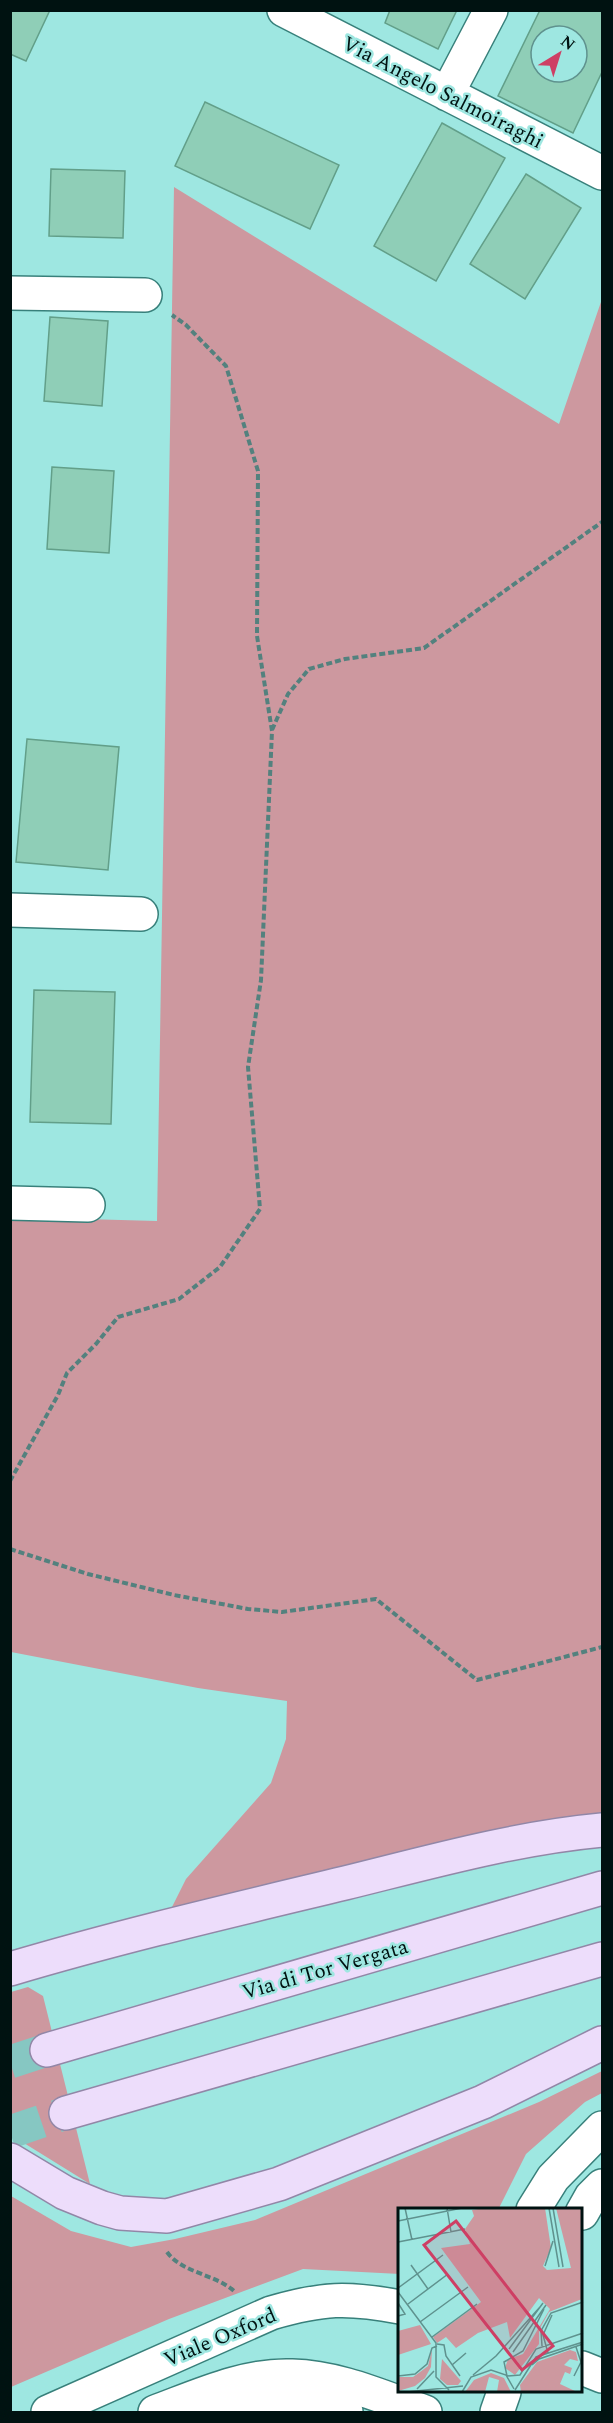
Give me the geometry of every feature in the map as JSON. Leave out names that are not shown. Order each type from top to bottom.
[{"type":"main road","points":[[10,1969],[137,1933],[430,1862],[525,1841],[603,1830]]},
{"type":"main road","name":"Via di Tor Vergata","points":[[47,2050],[603,1888]]},
{"type":"main road","points":[[66,2113],[603,1959]]},
{"type":"main road","points":[[10,2160],[65,2193],[102,2208],[120,2213],[167,2216],[269,2187],[300,2175],[483,2102],[603,2043]]},
{"type":"street","name":"Via Angelo Salmoiraghi","points":[[284,10],[603,173]]},
{"type":"street","points":[[447,94],[491,10]]},
{"type":"street","points":[[10,293],[145,295]]},
{"type":"street","points":[[10,910],[141,914]]},
{"type":"street","points":[[10,1203],[88,1205]]},
{"type":"street","points":[[534,2208],[553,2178],[603,2128]]},
{"type":"street","points":[[583,2211],[591,2197],[603,2187]]},
{"type":"street","name":"Viale Oxford","points":[[48,2412],[254,2320],[304,2303],[343,2299],[398,2307]]},
{"type":"street","points":[[583,2368],[603,2376]]},
{"type":"street","points":[[155,2412],[228,2386],[262,2378],[293,2376],[347,2385],[425,2412]]},
{"type":"street","points":[[497,2412],[503,2393]]},
{"type":"street","points":[[210,2412],[244,2404],[276,2401],[317,2405],[346,2412]]},
{"type":"path","points":[[10,1481],[58,1395],[67,1373],[96,1344],[118,1317],[178,1299],[220,1267],[260,1209],[248,1067],[261,980],[272,731],[257,636],[258,471],[226,366],[186,325],[145,295]]},
{"type":"path","points":[[272,731],[288,694],[309,669],[345,659],[424,648],[603,522]]},
{"type":"path","points":[[10,1549],[88,1574],[174,1595],[248,1609],[282,1612],[376,1599],[477,1680],[603,1647]]},
{"type":"path","points":[[165,2247],[174,2259],[189,2269],[226,2285],[239,2297]]},
{"type":"shaded area","points":[[174,187],[559,424],[602,299],[602,1819],[162,1927],[186,1879],[271,1783],[286,1739],[287,1701],[198,1688],[11,1652],[11,1217],[157,1221]]},
{"type":"shaded area","points":[[28,1987],[43,1996],[90,2184],[11,2135],[11,1992]]},
{"type":"shaded area","points":[[602,2071],[602,2093],[585,2102],[526,2154],[499,2208],[398,2208],[398,2274],[303,2269],[169,2319],[11,2387],[11,2196],[71,2231],[131,2247],[255,2220],[539,2102]]},
{"type":"building","points":[[10,10],[50,10],[26,61],[10,54]]},
{"type":"building","points":[[390,10],[457,10],[438,49],[385,23]]},
{"type":"building","points":[[540,10],[602,10],[602,72],[573,133],[498,96],[529,33],[529,84],[589,84],[589,24],[533,24]]},
{"type":"building","points":[[205,102],[339,165],[310,229],[175,166]]},
{"type":"building","points":[[442,123],[505,158],[436,281],[374,246]]},
{"type":"building","points":[[51,169],[125,171],[123,238],[49,236]]},
{"type":"building","points":[[526,174],[581,208],[525,299],[470,264]]},
{"type":"building","points":[[50,317],[108,321],[102,406],[44,401]]},
{"type":"building","points":[[52,467],[114,471],[109,553],[47,549]]},
{"type":"building","points":[[27,739],[119,747],[108,870],[16,862]]},
{"type":"building","points":[[34,990],[115,992],[111,1124],[30,1122]]},
{"type":"tunnel","points":[[10,2062],[47,2050]]},
{"type":"tunnel","points":[[10,2132],[66,2113]]}]
